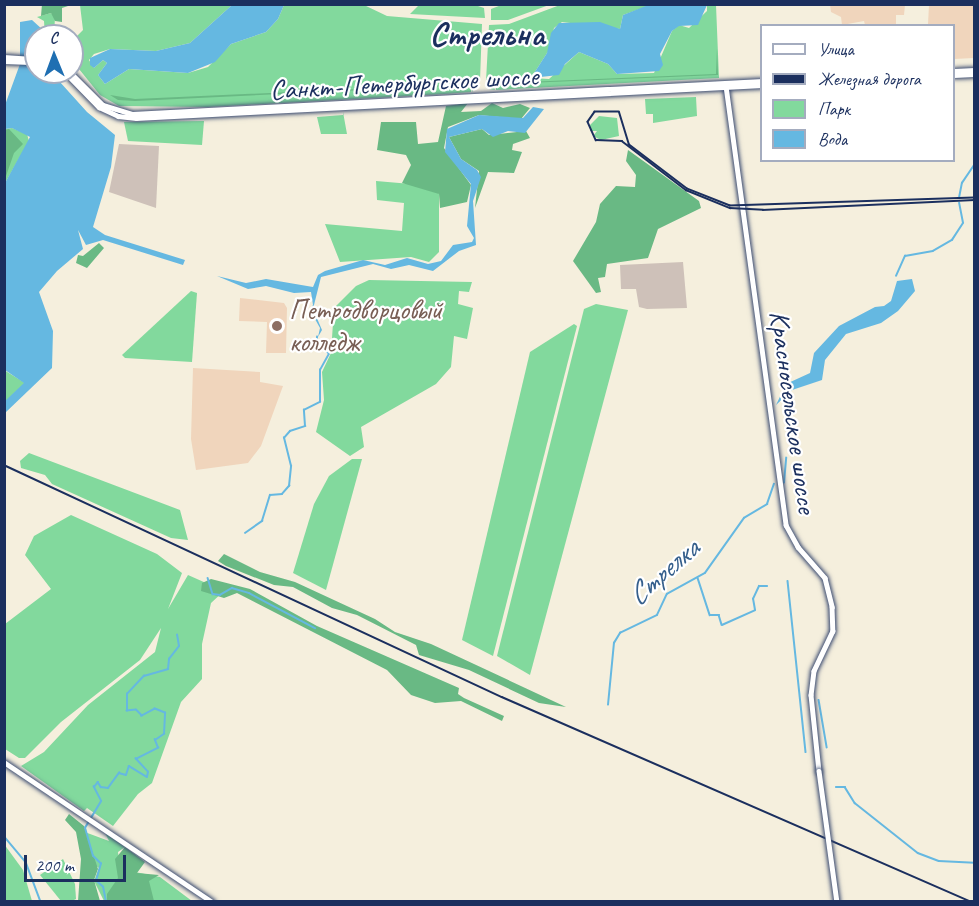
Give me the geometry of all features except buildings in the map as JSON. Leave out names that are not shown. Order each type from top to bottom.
[{"type":"main road","points":[[4,59],[24,60]]},
{"type":"main road","points":[[955,73],[975,72]]},
{"type":"main road","name":"Санкт-Петербургское шоссе","points":[[77,84],[99,107],[136,118],[760,83]]},
{"type":"main road","name":"Санкт-Петербургское шоссе","points":[[82,84],[103,105],[132,114],[726,85]]},
{"type":"main road","name":"Красносельское шоссе","points":[[726,85],[786,525],[798,547],[825,578],[832,607],[832,632],[814,670],[811,694],[837,902]]},
{"type":"main road","points":[[4,762],[212,902]]},
{"type":"shaded area","points":[[830,5],[905,5],[904,15],[896,15],[896,24],[865,24],[864,21],[842,24],[841,17],[831,12]]},
{"type":"shaded area","points":[[929,5],[974,5],[974,58],[955,59],[955,24],[928,24]]},
{"type":"shaded area","points":[[119,144],[159,146],[156,208],[109,192]]},
{"type":"shaded area","points":[[683,262],[687,308],[647,309],[639,307],[636,289],[621,289],[620,265]]},
{"type":"shaded area","name":"Петродворцовый колледж","points":[[240,298],[284,303],[287,308],[286,353],[266,353],[267,322],[239,321]]},
{"type":"shaded area","points":[[193,368],[260,372],[260,382],[283,386],[261,446],[248,463],[196,470],[191,439]]},
{"type":"green space","points":[[42,4],[71,5],[62,8],[62,22],[55,21],[51,13],[41,16]]},
{"type":"green space","points":[[504,4],[549,5],[508,20],[491,20],[491,9]]},
{"type":"green space","points":[[80,5],[232,5],[190,43],[156,51],[110,49],[94,54],[89,60],[94,68],[103,60],[107,63],[98,75],[105,84],[129,69],[188,73],[208,67],[231,44],[266,32],[278,19],[284,5],[364,5],[387,16],[482,24],[480,81],[472,92],[472,83],[471,92],[444,94],[207,107],[119,106],[100,95],[84,75]]},
{"type":"green space","points":[[419,5],[475,5],[484,8],[485,18],[410,14]]},
{"type":"green space","points":[[560,5],[651,5],[623,15],[620,29],[562,22],[554,28],[549,50],[531,78],[549,79],[579,52],[608,64],[617,74],[654,73],[672,31],[679,25],[689,28],[707,11],[707,5],[716,5],[719,78],[496,90],[496,85],[491,81],[495,90],[489,89],[486,81],[489,25],[509,24]]},
{"type":"green space","points":[[51,13],[55,17],[55,24],[44,24],[44,21],[37,17]]},
{"type":"green space","points":[[717,48],[718,75],[500,84],[488,73],[501,83],[716,74]]},
{"type":"green space","points":[[479,71],[469,85],[135,101],[118,100],[110,95],[135,99],[468,84]]},
{"type":"green space","points":[[696,97],[697,116],[653,123],[653,114],[646,114],[645,99]]},
{"type":"green space","points":[[468,103],[461,112],[481,111],[492,103],[503,108],[520,104],[530,108],[521,119],[479,115],[448,127],[444,148],[471,185],[467,202],[440,208],[439,194],[402,183],[411,165],[406,155],[377,150],[381,122],[416,122],[418,144],[438,142],[446,106]]},
{"type":"green space","points":[[343,112],[347,134],[321,134],[317,117],[343,115]]},
{"type":"green space","points":[[599,116],[617,118],[619,136],[601,140],[593,136],[597,131],[590,131],[590,125]]},
{"type":"green space","points":[[204,121],[202,145],[128,141],[124,122]]},
{"type":"green space","points":[[12,128],[27,134],[29,141],[5,183],[5,129]]},
{"type":"green space","points":[[9,129],[23,144],[14,153],[5,179],[5,130]]},
{"type":"green space","points":[[482,129],[489,135],[526,131],[530,138],[513,144],[512,150],[522,152],[514,173],[488,172],[475,208],[479,171],[461,159],[449,137]]},
{"type":"green space","points":[[628,150],[699,201],[701,208],[658,229],[648,258],[607,264],[605,277],[598,278],[601,292],[596,293],[573,261],[596,222],[600,204],[616,186],[635,187],[636,175],[626,161]]},
{"type":"green space","points":[[420,173],[439,194],[439,252],[429,262],[411,257],[340,262],[325,224],[402,231],[404,203],[377,200],[376,181],[411,184]]},
{"type":"green space","points":[[99,243],[104,248],[87,268],[76,263],[78,255],[83,256]]},
{"type":"green space","points":[[369,280],[472,282],[469,292],[459,291],[458,304],[473,308],[467,339],[454,336],[451,367],[436,384],[361,427],[364,447],[350,456],[316,432],[324,400],[322,372],[331,353],[334,308],[356,286]]},
{"type":"green space","points":[[191,291],[197,293],[192,362],[125,358],[122,355]]},
{"type":"green space","points":[[596,304],[628,310],[530,675],[497,656],[584,309]]},
{"type":"green space","points":[[574,324],[577,326],[493,656],[462,640],[530,352]]},
{"type":"green space","points":[[4,370],[25,383],[5,402],[4,402]]},
{"type":"green space","points":[[29,453],[180,510],[188,540],[171,538],[52,484],[45,475],[21,468],[20,461]]},
{"type":"green space","points":[[352,459],[362,459],[326,590],[293,573],[314,504],[329,476]]},
{"type":"green space","points":[[71,515],[157,554],[182,573],[168,609],[188,575],[224,591],[211,603],[202,644],[202,679],[181,702],[152,783],[138,794],[113,826],[87,808],[84,811],[21,766],[44,752],[88,705],[155,652],[161,628],[140,660],[61,722],[25,758],[19,758],[5,749],[5,624],[51,589],[25,555],[34,536]]},
{"type":"green space","points":[[224,554],[260,572],[295,582],[375,619],[395,632],[431,644],[566,707],[539,703],[469,670],[419,655],[416,645],[357,615],[332,608],[293,587],[274,585],[226,566],[218,561]]},
{"type":"green space","points":[[211,579],[250,589],[317,626],[459,688],[458,694],[504,716],[502,721],[461,701],[435,703],[411,695],[387,670],[237,593],[224,598],[201,591],[202,583]]},
{"type":"green space","points":[[69,814],[84,826],[98,869],[94,880],[100,901],[78,901],[81,859],[76,832],[65,820]]},
{"type":"green space","points":[[82,831],[109,841],[105,833],[125,847],[118,852],[120,869],[160,877],[192,901],[104,901],[94,881],[99,868],[92,863]]},
{"type":"green space","points":[[4,844],[23,870],[32,901],[5,901]]},
{"type":"green space","points":[[125,847],[145,862],[137,873],[159,875],[149,881],[154,901],[107,901],[107,894],[118,878],[115,859]]},
{"type":"green space","points":[[63,859],[75,884],[76,899],[72,901],[61,901],[40,875]]},
{"type":"water","points":[[651,4],[707,5],[698,25],[679,26],[672,31],[660,54],[663,65],[659,71],[617,74],[608,64],[579,52],[565,64],[559,75],[531,78],[547,53],[551,33],[559,23],[600,22],[620,29],[623,15]]},
{"type":"water","points":[[232,5],[284,5],[278,19],[266,32],[231,44],[215,62],[188,73],[129,69],[105,84],[98,75],[107,63],[103,60],[94,68],[90,65],[90,58],[110,49],[156,51],[190,43]]},
{"type":"water","points":[[32,20],[36,24],[24,24],[24,84],[62,84],[87,112],[115,135],[111,167],[93,227],[105,235],[185,260],[183,265],[103,240],[86,245],[78,230],[83,249],[57,271],[39,292],[53,331],[52,368],[5,413],[4,402],[24,383],[5,370],[5,183],[30,137],[12,128],[5,129],[5,105],[20,64],[20,22]]},
{"type":"water","points":[[533,107],[544,109],[525,133],[508,131],[493,137],[482,129],[449,137],[461,159],[477,170],[481,177],[473,201],[476,245],[459,251],[433,271],[409,265],[391,269],[373,264],[321,277],[313,309],[322,330],[318,337],[320,328],[310,310],[313,305],[311,292],[294,293],[266,286],[248,289],[217,276],[246,283],[266,279],[313,287],[318,275],[325,271],[363,260],[385,265],[407,258],[428,264],[441,261],[453,245],[472,242],[474,238],[467,226],[471,184],[445,152],[447,129],[479,115],[523,118]]},
{"type":"water","points":[[912,279],[915,291],[898,311],[881,323],[846,334],[825,360],[822,380],[792,390],[776,405],[786,384],[810,373],[814,353],[839,326],[875,307],[884,306],[891,301],[897,281]]},
{"type":"waterway","name":"Стрелка","points":[[959,198],[962,183],[974,165]]},
{"type":"waterway","points":[[896,276],[905,256],[933,251],[952,240],[963,223],[959,203]]},
{"type":"waterway","points":[[245,533],[262,521],[270,495],[282,494],[289,486],[291,466],[284,438],[290,431],[305,426],[304,410],[320,402],[320,370],[329,354],[317,343],[317,337]]},
{"type":"waterway","name":"Стрелка","points":[[784,483],[786,458]]},
{"type":"waterway","name":"Стрелка","points":[[608,705],[614,643],[620,633],[657,615],[667,594],[705,573],[744,518],[767,504],[774,484]]},
{"type":"waterway","points":[[208,578],[213,594],[220,595],[232,588],[249,593],[315,628]]},
{"type":"waterway","points":[[698,578],[710,615],[719,615],[722,625],[755,610],[753,599],[759,586],[767,586]]},
{"type":"waterway","points":[[788,581],[806,752]]},
{"type":"waterway","points":[[106,902],[103,887],[96,881],[101,864],[93,856],[85,828],[101,801],[94,787],[98,782],[101,787],[108,788],[119,773],[126,775],[129,766],[147,777],[148,772],[136,759],[158,748],[155,740],[164,734],[165,713],[155,709],[142,716],[136,710],[127,711],[127,694],[144,676],[168,669],[169,659],[179,646],[177,635]]},
{"type":"waterway","points":[[819,700],[827,747]]},
{"type":"waterway","points":[[836,787],[845,787],[855,803],[918,853],[939,861],[974,863]]},
{"type":"waterway","points":[[4,836],[26,862],[41,902]]},
{"type":"tram line","points":[[974,198],[730,206],[687,189],[629,145],[619,112],[595,112],[588,122],[596,140],[622,141],[686,190],[730,208],[763,210],[974,200]]},
{"type":"railway","points":[[4,465],[502,697],[972,902]]},
{"type":"place","name":"Петродворцовый колледж","points":[[277,326]]},
{"type":"district","name":"Стрельна","points":[[487,34]]}]
